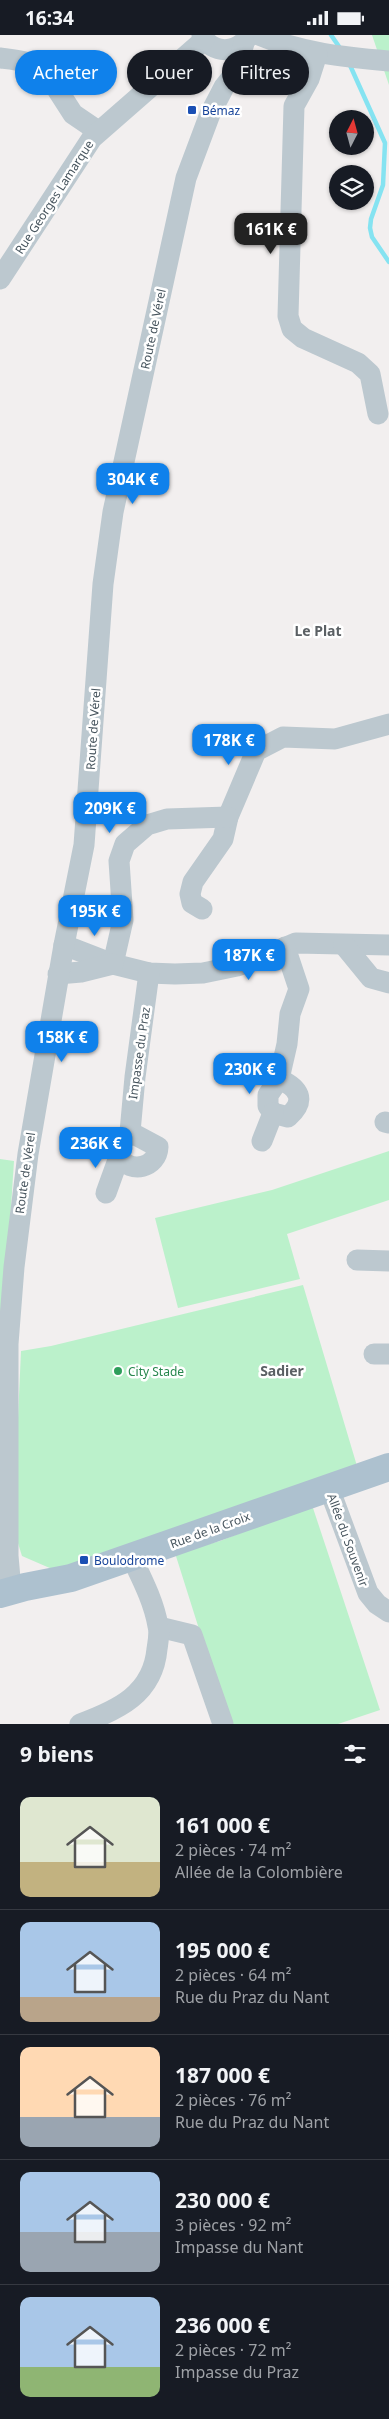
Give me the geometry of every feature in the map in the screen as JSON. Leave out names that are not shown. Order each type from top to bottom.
[{"type":"main road","name":"Rue de la Croix","points":[[6,1592],[71,1578],[389,1467]]},
{"type":"street","points":[[208,41],[231,49],[251,38],[317,54],[389,61]]},
{"type":"street","name":"Route de Vérel","points":[[246,50],[251,38]]},
{"type":"street","name":"Route de Vérel","points":[[208,41],[222,59]]},
{"type":"street","name":"Rue Georges Lamarque","points":[[0,279],[98,131],[208,41]]},
{"type":"street","points":[[317,54],[309,79],[294,106],[288,315],[292,329],[303,338],[358,363],[370,374],[378,414]]},
{"type":"street","points":[[0,58],[28,62],[41,68],[46,72],[73,114],[98,131]]},
{"type":"street","name":"Route de Vérel","points":[[6,1592],[10,1316],[20,1202],[58,974],[84,845],[88,812],[102,584],[113,513],[186,178],[210,114],[222,91]]},
{"type":"street","points":[[202,909],[192,903],[190,894],[193,882],[223,839],[228,817],[256,751],[283,737],[335,739],[389,724]]},
{"type":"street","points":[[113,964],[122,920],[119,861],[125,844],[146,825],[167,819],[228,817]]},
{"type":"street","points":[[64,945],[113,964],[149,973],[203,973],[261,958],[296,943],[389,945]]},
{"type":"street","points":[[344,945],[371,978],[389,983]]},
{"type":"street","points":[[279,1079],[294,1088],[299,1099],[294,1112],[288,1117],[273,1113],[268,1106],[268,1095],[279,1079],[287,1044],[290,1014],[299,989],[285,947]]},
{"type":"street","points":[[58,974],[82,972],[113,964]]},
{"type":"street","name":"Impasse du Praz","points":[[106,1193],[119,1157],[122,1142],[130,1132],[134,1077],[149,973]]},
{"type":"street","points":[[262,1141],[273,1113]]},
{"type":"street","points":[[119,1157],[129,1166],[138,1167],[153,1161],[158,1155],[156,1143],[130,1132]]},
{"type":"street","points":[[357,1260],[389,1261]]},
{"type":"street","name":"Allée du Souvenir","points":[[329,1488],[368,1593],[377,1604],[389,1612]]},
{"type":"street","points":[[80,1724],[114,1709],[135,1696],[147,1682],[156,1663],[159,1627],[145,1586],[132,1558]]},
{"type":"street","points":[[159,1627],[192,1635],[222,1724]]},
{"type":"green space","points":[[372,35],[389,35],[389,85]]},
{"type":"green space","points":[[389,1151],[389,1200],[287,1234],[300,1279],[178,1308],[155,1218],[272,1190]]},
{"type":"green space","points":[[0,1159],[14,1161],[0,1378]]},
{"type":"green space","points":[[303,1285],[357,1466],[80,1563],[52,1569],[22,1556],[17,1540],[17,1440],[21,1351],[51,1346]]},
{"type":"green space","points":[[312,1505],[380,1710],[338,1724],[229,1724],[175,1553],[220,1541]]},
{"type":"waterway","points":[[331,35],[340,48]]},
{"type":"waterway","points":[[349,63],[385,143],[383,185],[371,219],[370,228],[372,237],[389,262]]},
{"type":"place","name":"Bémaz","points":[[192,110]]},
{"type":"place","name":"City Stade","points":[[118,1371]]},
{"type":"place","name":"Boulodrome","points":[[84,1560]]},
{"type":"district","name":"Le Plat","points":[[318,630]]},
{"type":"district","name":"Sadier","points":[[282,1370]]}]
